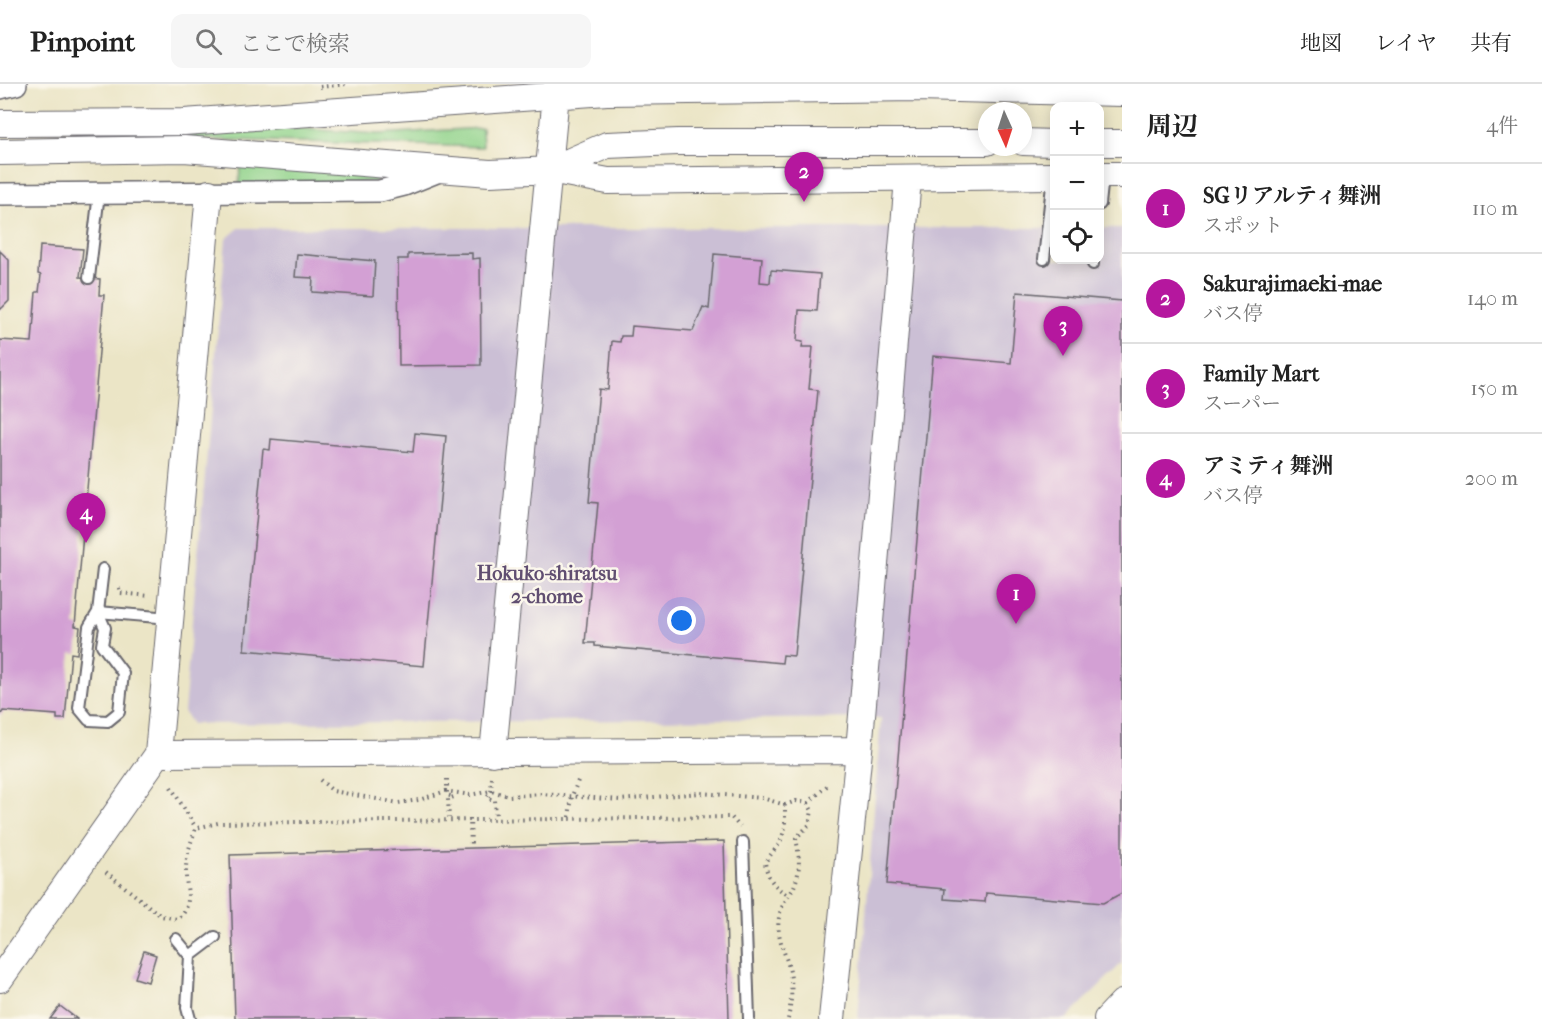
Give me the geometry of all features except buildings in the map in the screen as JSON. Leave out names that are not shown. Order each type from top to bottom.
[{"type":"street","points":[[0,88],[16,84]]},
{"type":"street","points":[[0,123],[184,122],[556,90],[607,92],[740,87],[919,86],[1122,93]]},
{"type":"street","points":[[494,753],[556,90]]},
{"type":"street","points":[[550,170],[607,145],[690,142],[978,142]]},
{"type":"street","points":[[1032,142],[1050,143]]},
{"type":"street","points":[[1104,143],[1122,143]]},
{"type":"street","points":[[0,152],[184,149],[490,173],[550,170],[608,181],[1050,176]]},
{"type":"street","points":[[0,194],[380,191],[405,185],[444,169]]},
{"type":"street","points":[[832,1019],[859,750],[908,179]]},
{"type":"street","points":[[0,979],[158,754],[209,193]]},
{"type":"street","points":[[158,754],[859,750]]},
{"type":"street","points":[[1107,1019],[1122,1003]]},
{"type":"lane","points":[[1104,190],[1108,175]]},
{"type":"lane","points":[[89,278],[99,193]]},
{"type":"lane","points":[[1044,259],[1050,209]]},
{"type":"lane","points":[[98,612],[105,628],[102,645],[123,673],[119,712],[108,721],[89,720],[79,708],[89,627],[98,612],[103,569]]},
{"type":"lane","points":[[98,612],[170,618]]},
{"type":"lane","points":[[743,842],[748,1019]]},
{"type":"lane","points":[[190,956],[215,937]]},
{"type":"lane","points":[[176,939],[190,956],[188,1008],[190,1019]]},
{"type":"path","points":[[119,588],[120,593],[154,597]]},
{"type":"path","points":[[492,778],[491,791],[487,798],[495,800],[496,818]]},
{"type":"path","points":[[569,817],[572,796],[579,778]]},
{"type":"path","points":[[447,779],[447,795],[454,797],[448,800],[449,818]]},
{"type":"path","points":[[320,780],[333,791],[398,803],[419,800],[446,791],[470,795],[491,791],[510,796],[542,794],[620,800],[700,793],[762,798],[785,805],[796,801],[808,803]]},
{"type":"path","points":[[808,803],[828,784]]},
{"type":"path","points":[[171,787],[196,828]]},
{"type":"path","points":[[788,1019],[792,1001],[790,973],[780,943],[780,914],[795,884],[800,861],[796,838],[809,825],[812,811],[808,803]]},
{"type":"path","points":[[785,805],[785,828],[780,843],[765,862],[767,876],[789,896]]},
{"type":"path","points":[[196,828],[218,823],[449,818],[731,817],[741,829],[743,842]]},
{"type":"path","points":[[470,818],[471,847]]},
{"type":"path","points":[[106,872],[161,916],[178,919],[187,911],[189,896],[185,873],[189,848],[196,828]]},
{"type":"shaded area","points":[[239,228],[1050,228],[1050,264],[1104,264],[1104,228],[1122,228],[1122,963],[1066,1019],[858,1019],[881,718],[192,724],[184,712],[226,239]]},
{"type":"green space","points":[[291,128],[378,134],[482,128],[483,147],[190,139],[189,134]]},
{"type":"green space","points":[[240,164],[378,172],[379,178],[374,182],[239,186]]},
{"type":"place","name":"Sakurajimaeki-mae","points":[[804,202]]},
{"type":"place","name":"Family Mart","points":[[1063,356]]},
{"type":"place","name":"アミティ舞洲","points":[[86,543]]},
{"type":"place","name":"SGリアルティ舞洲","points":[[1016,624]]},
{"type":"district","name":"Hokuko-shiratsu 2-chome","points":[[547,584]]}]
